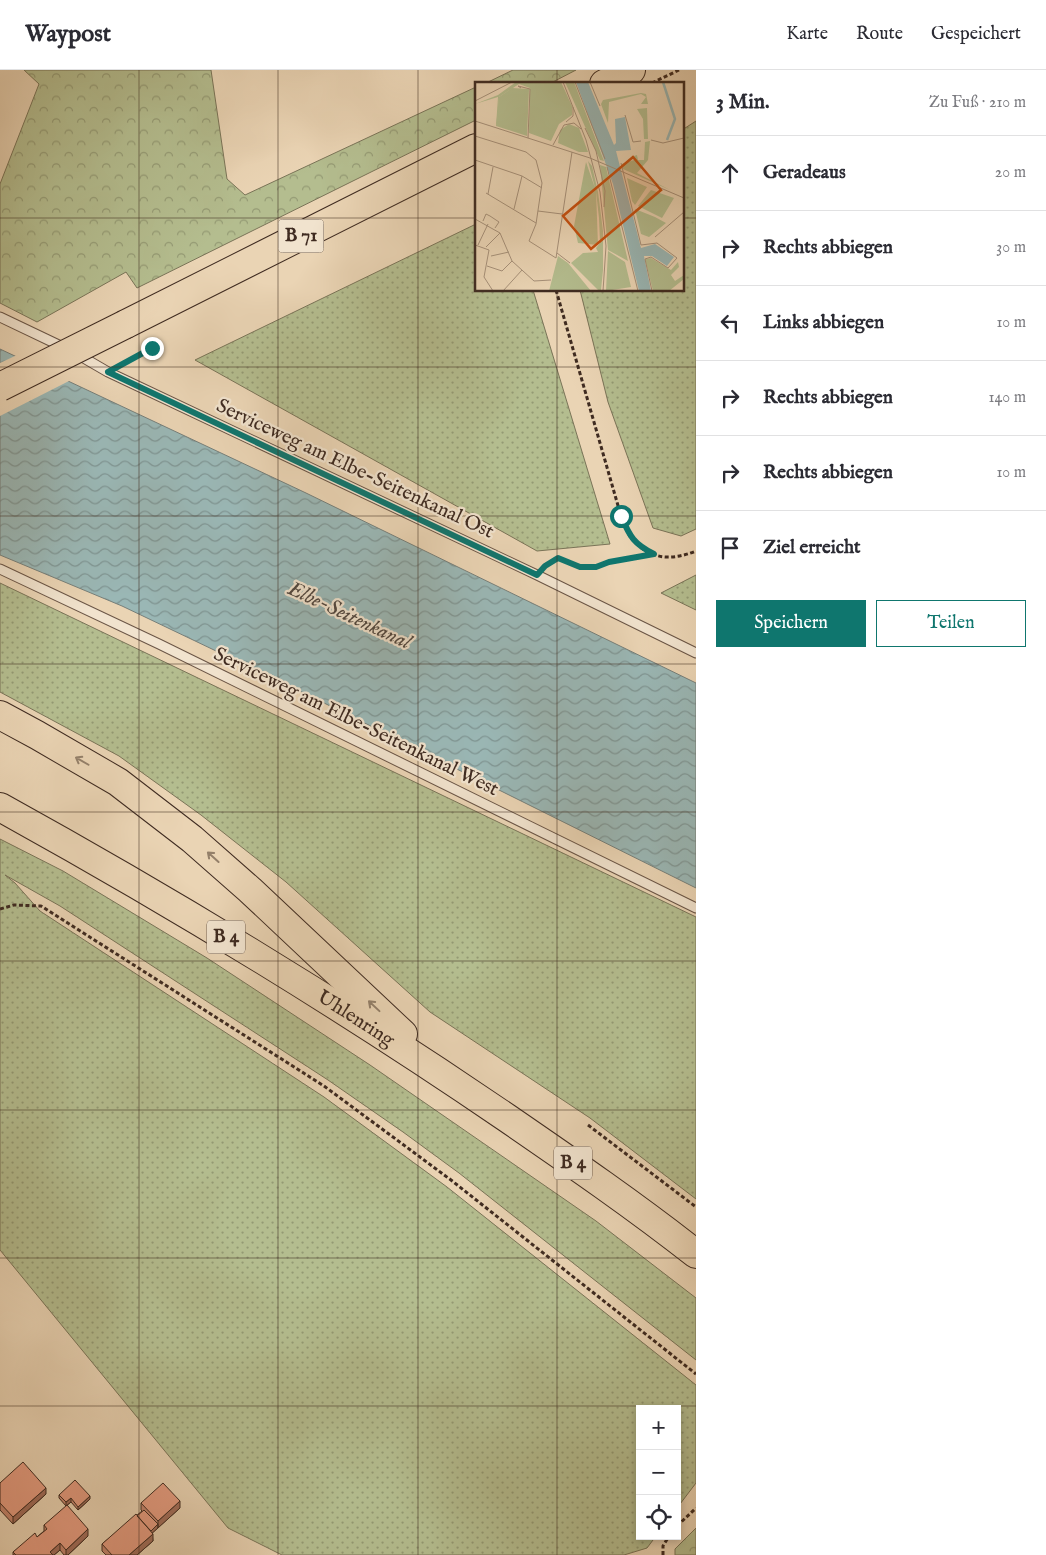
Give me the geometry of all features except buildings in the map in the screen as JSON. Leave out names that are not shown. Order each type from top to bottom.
[{"type":"main road","points":[[608,82],[631,70]]},
{"type":"main road","name":"B 71","points":[[0,387],[475,149]]},
{"type":"main road","points":[[0,716],[118,782],[192,839],[378,1009],[446,1077]]},
{"type":"main road","name":"Uhlenring","points":[[0,807],[210,926],[329,1000],[571,1162],[696,1254]]},
{"type":"lane","name":"Serviceweg am Elbe-Seitenkanal Ost","points":[[0,317],[80,356],[108,372],[537,575],[696,653]]},
{"type":"lane","name":"Serviceweg am Elbe-Seitenkanal West","points":[[0,569],[167,648],[696,908]]},
{"type":"path","points":[[656,82],[679,70]]},
{"type":"path","points":[[556,291],[621,516],[630,537],[643,548],[661,558],[681,557],[696,551]]},
{"type":"path","points":[[108,372],[152,348]]},
{"type":"path","points":[[537,575],[545,566],[558,558],[580,567],[596,567],[609,562],[654,554]]},
{"type":"path","points":[[0,909],[14,905],[41,906],[324,1086],[451,1180],[696,1374]]},
{"type":"path","points":[[588,1125],[696,1207]]},
{"type":"path","points":[[681,1522],[696,1508]]},
{"type":"path","points":[[663,1555],[663,1546],[667,1540]]},
{"type":"green space","points":[[24,70],[211,70],[227,179],[245,195],[475,87],[475,120],[137,288],[126,272],[37,322],[0,303],[0,184],[39,84]]},
{"type":"green space","points":[[513,70],[576,70],[553,82],[488,82]]},
{"type":"green space","points":[[696,121],[696,529],[681,536],[653,528],[608,402],[580,291],[684,291],[684,129]]},
{"type":"green space","points":[[475,224],[475,291],[533,291],[610,544],[537,551],[195,360]]},
{"type":"green space","points":[[696,575],[696,610],[661,593]]},
{"type":"green space","points":[[0,583],[696,917],[696,1199],[590,1118],[430,1012],[286,882],[201,815],[119,756],[0,692]]},
{"type":"green space","points":[[0,839],[63,871],[207,958],[370,1065],[596,1221],[696,1298],[696,1360],[459,1173],[403,1132],[328,1080],[60,906],[5,875],[15,883],[40,911],[324,1097],[447,1187],[696,1385],[696,1483],[681,1503],[681,1405],[636,1405],[636,1540],[653,1540],[647,1548],[624,1555],[282,1555],[228,1528],[0,1250]]},
{"type":"green space","points":[[696,1528],[696,1555],[675,1555],[675,1549]]},
{"type":"water","name":"Elbe-Seitenkanal","points":[[0,349],[306,493],[696,683],[696,888],[306,694],[122,606],[0,555]]},
{"type":"pier","points":[[17,355],[71,380],[0,416],[0,363]]},
{"type":"route","points":[[152,348],[108,372],[537,575],[545,566],[558,558],[580,567],[596,567],[609,562],[654,554],[630,537],[621,516]]}]
